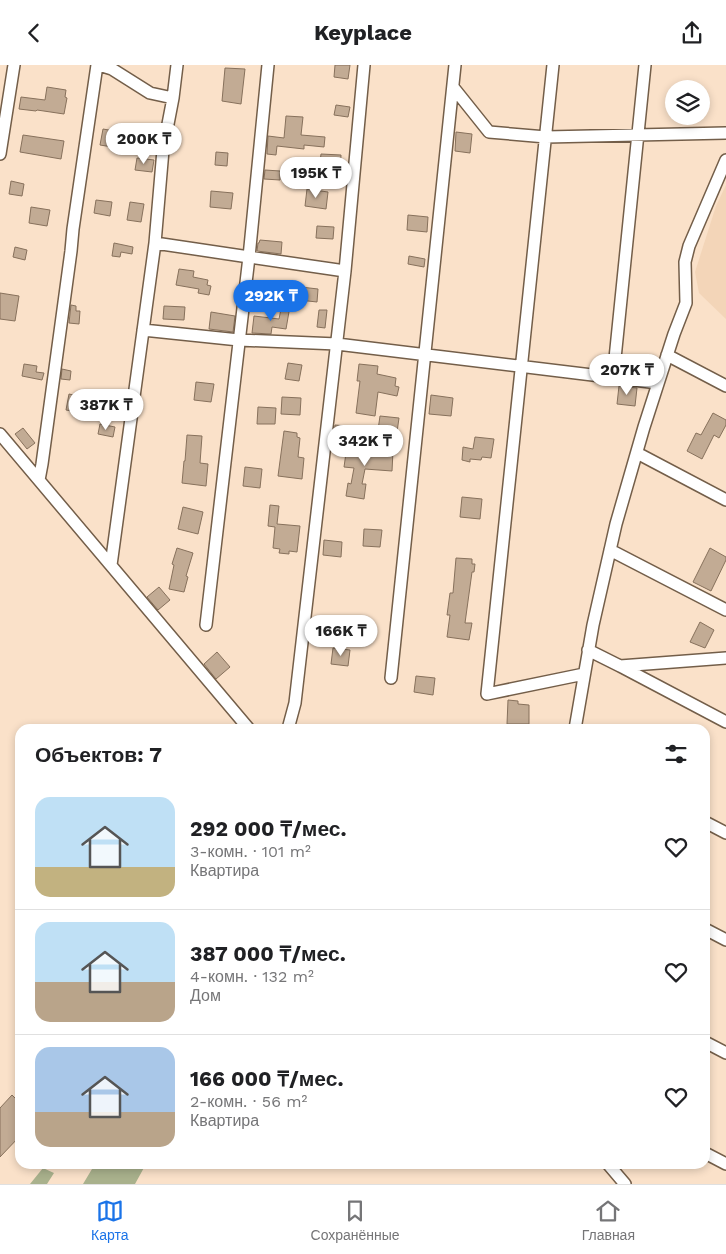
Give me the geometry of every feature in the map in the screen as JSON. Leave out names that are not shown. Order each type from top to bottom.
[{"type":"street","points":[[0,154],[14,65]]},
{"type":"street","points":[[39,480],[73,229],[98,65],[112,69],[150,93],[173,98]]},
{"type":"street","points":[[111,565],[154,243],[163,149],[177,65]]},
{"type":"street","points":[[206,625],[268,65]]},
{"type":"street","points":[[289,724],[295,703],[346,271],[364,65]]},
{"type":"street","points":[[391,678],[455,65]]},
{"type":"street","points":[[553,65],[487,694],[584,674]]},
{"type":"street","points":[[613,378],[645,65]]},
{"type":"street","points":[[453,87],[489,132],[546,137],[726,133]]},
{"type":"street","points":[[576,724],[588,650],[610,550],[636,453],[667,355],[686,303],[685,262],[689,247],[726,160]]},
{"type":"street","points":[[154,243],[346,271]]},
{"type":"street","points":[[143,330],[239,340],[337,344],[658,383]]},
{"type":"street","points":[[667,355],[726,386]]},
{"type":"street","points":[[0,434],[245,724]]},
{"type":"street","points":[[636,453],[726,499]]},
{"type":"street","points":[[610,550],[726,610]]},
{"type":"street","points":[[588,650],[726,722]]},
{"type":"street","points":[[620,666],[726,659]]},
{"type":"street","points":[[710,825],[726,833]]},
{"type":"street","points":[[710,932],[726,940]]},
{"type":"street","points":[[710,1045],[726,1053]]},
{"type":"street","points":[[710,1156],[726,1164]]},
{"type":"street","points":[[612,1169],[626,1184]]},
{"type":"shaded area","points":[[726,185],[726,319],[699,293],[695,272],[716,206]]},
{"type":"green space","points":[[42,1169],[54,1173],[47,1184],[30,1184]]},
{"type":"green space","points":[[92,1169],[143,1169],[135,1184],[83,1184]]},
{"type":"building","points":[[335,65],[350,65],[348,79],[334,77]]},
{"type":"building","points":[[225,68],[245,69],[241,104],[222,101]]},
{"type":"building","points":[[47,87],[66,90],[65,97],[67,98],[64,114],[19,109],[21,97],[45,100]]},
{"type":"building","points":[[336,105],[350,107],[348,117],[334,115]]},
{"type":"building","points":[[286,116],[303,117],[301,135],[325,137],[324,147],[304,145],[304,149],[277,146],[276,155],[267,154],[268,136],[284,138]]},
{"type":"building","points":[[103,129],[120,132],[119,136],[144,139],[143,152],[100,145]]},
{"type":"building","points":[[456,132],[472,134],[470,153],[455,151]]},
{"type":"building","points":[[23,135],[64,141],[61,159],[20,152]]},
{"type":"building","points":[[216,152],[228,153],[227,166],[215,165]]},
{"type":"building","points":[[321,154],[341,155],[340,173],[319,171]]},
{"type":"building","points":[[137,158],[154,160],[152,172],[135,170]]},
{"type":"building","points":[[265,170],[280,171],[280,180],[264,179]]},
{"type":"building","points":[[11,181],[24,184],[22,196],[9,194]]},
{"type":"building","points":[[307,189],[328,192],[326,209],[305,206]]},
{"type":"building","points":[[211,191],[233,193],[231,209],[210,207]]},
{"type":"building","points":[[96,200],[112,202],[110,216],[94,213]]},
{"type":"building","points":[[130,202],[144,204],[141,222],[127,220]]},
{"type":"building","points":[[31,207],[50,210],[47,226],[29,223]]},
{"type":"building","points":[[408,215],[428,217],[427,232],[407,230]]},
{"type":"building","points":[[317,226],[334,227],[333,239],[316,238]]},
{"type":"building","points":[[260,240],[282,242],[281,254],[257,251]]},
{"type":"building","points":[[114,243],[133,247],[132,254],[121,252],[120,257],[112,256]]},
{"type":"building","points":[[15,247],[27,250],[25,260],[13,257]]},
{"type":"building","points":[[409,256],[425,259],[424,267],[408,264]]},
{"type":"building","points":[[179,269],[194,271],[193,277],[208,280],[207,285],[211,286],[209,295],[198,293],[199,289],[176,285]]},
{"type":"building","points":[[301,287],[318,289],[317,302],[299,300]]},
{"type":"building","points":[[0,293],[19,296],[15,321],[0,319]]},
{"type":"building","points":[[282,304],[290,306],[286,329],[272,327],[271,334],[252,333],[254,316],[279,319]]},
{"type":"building","points":[[71,305],[76,306],[76,311],[80,311],[79,324],[69,323]]},
{"type":"building","points":[[164,306],[185,307],[184,320],[163,319]]},
{"type":"building","points":[[319,310],[327,310],[325,328],[317,327]]},
{"type":"building","points":[[211,312],[235,316],[233,332],[209,329]]},
{"type":"building","points":[[288,363],[302,365],[299,381],[285,379]]},
{"type":"building","points":[[24,364],[37,366],[36,372],[44,373],[42,380],[22,376]]},
{"type":"building","points":[[359,364],[378,366],[377,374],[396,378],[395,386],[399,387],[397,396],[378,392],[375,416],[356,413],[360,381],[357,381]]},
{"type":"building","points":[[62,369],[71,371],[70,380],[61,379]]},
{"type":"building","points":[[196,382],[214,384],[211,402],[194,400]]},
{"type":"building","points":[[619,386],[637,388],[635,406],[617,404]]},
{"type":"building","points":[[69,394],[86,398],[83,413],[66,410]]},
{"type":"building","points":[[431,395],[453,398],[451,416],[429,414]]},
{"type":"building","points":[[282,397],[301,398],[300,415],[281,414]]},
{"type":"building","points":[[258,407],[276,408],[275,424],[257,424]]},
{"type":"building","points":[[713,413],[726,420],[726,425],[719,438],[714,435],[702,459],[687,451],[696,433],[701,435]]},
{"type":"building","points":[[380,416],[399,418],[397,432],[378,430]]},
{"type":"building","points":[[100,424],[115,427],[113,437],[98,434]]},
{"type":"building","points":[[335,425],[347,426],[346,434],[353,435],[352,444],[333,442]]},
{"type":"building","points":[[23,428],[35,443],[27,449],[15,434]]},
{"type":"building","points":[[284,431],[297,433],[297,437],[300,438],[298,457],[304,458],[302,479],[278,476]]},
{"type":"building","points":[[187,435],[202,436],[200,463],[208,464],[206,486],[182,483]]},
{"type":"building","points":[[475,437],[494,439],[491,458],[482,457],[481,460],[470,459],[470,462],[462,460],[463,447],[473,449]]},
{"type":"building","points":[[347,446],[393,451],[392,471],[365,469],[362,484],[366,484],[364,499],[346,496],[348,483],[351,484],[354,468],[344,467]]},
{"type":"building","points":[[245,467],[262,469],[260,488],[243,486]]},
{"type":"building","points":[[462,497],[482,499],[480,519],[460,517]]},
{"type":"building","points":[[270,505],[279,506],[277,524],[300,526],[297,552],[289,551],[289,554],[279,553],[280,549],[273,548],[275,527],[268,526]]},
{"type":"building","points":[[183,507],[203,512],[198,534],[178,529]]},
{"type":"building","points":[[364,529],[382,530],[380,547],[363,546]]},
{"type":"building","points":[[324,540],[342,542],[341,557],[323,555]]},
{"type":"building","points":[[177,548],[193,553],[186,576],[188,577],[184,592],[169,589],[174,565],[172,564]]},
{"type":"building","points":[[710,548],[726,557],[711,591],[693,582]]},
{"type":"building","points":[[456,558],[472,559],[472,564],[475,564],[474,572],[472,572],[465,623],[472,623],[469,640],[447,637],[450,615],[447,615],[450,593],[453,593]]},
{"type":"building","points":[[159,587],[170,600],[158,610],[147,597]]},
{"type":"building","points":[[700,622],[714,630],[705,648],[690,642]]},
{"type":"building","points":[[333,648],[350,650],[348,666],[331,664]]},
{"type":"building","points":[[217,652],[230,667],[216,679],[204,664]]},
{"type":"building","points":[[416,676],[435,678],[433,695],[414,692]]},
{"type":"building","points":[[508,700],[518,701],[518,704],[529,705],[529,724],[507,724]]},
{"type":"building","points":[[12,1095],[15,1098],[15,1141],[0,1157],[0,1108]]}]
